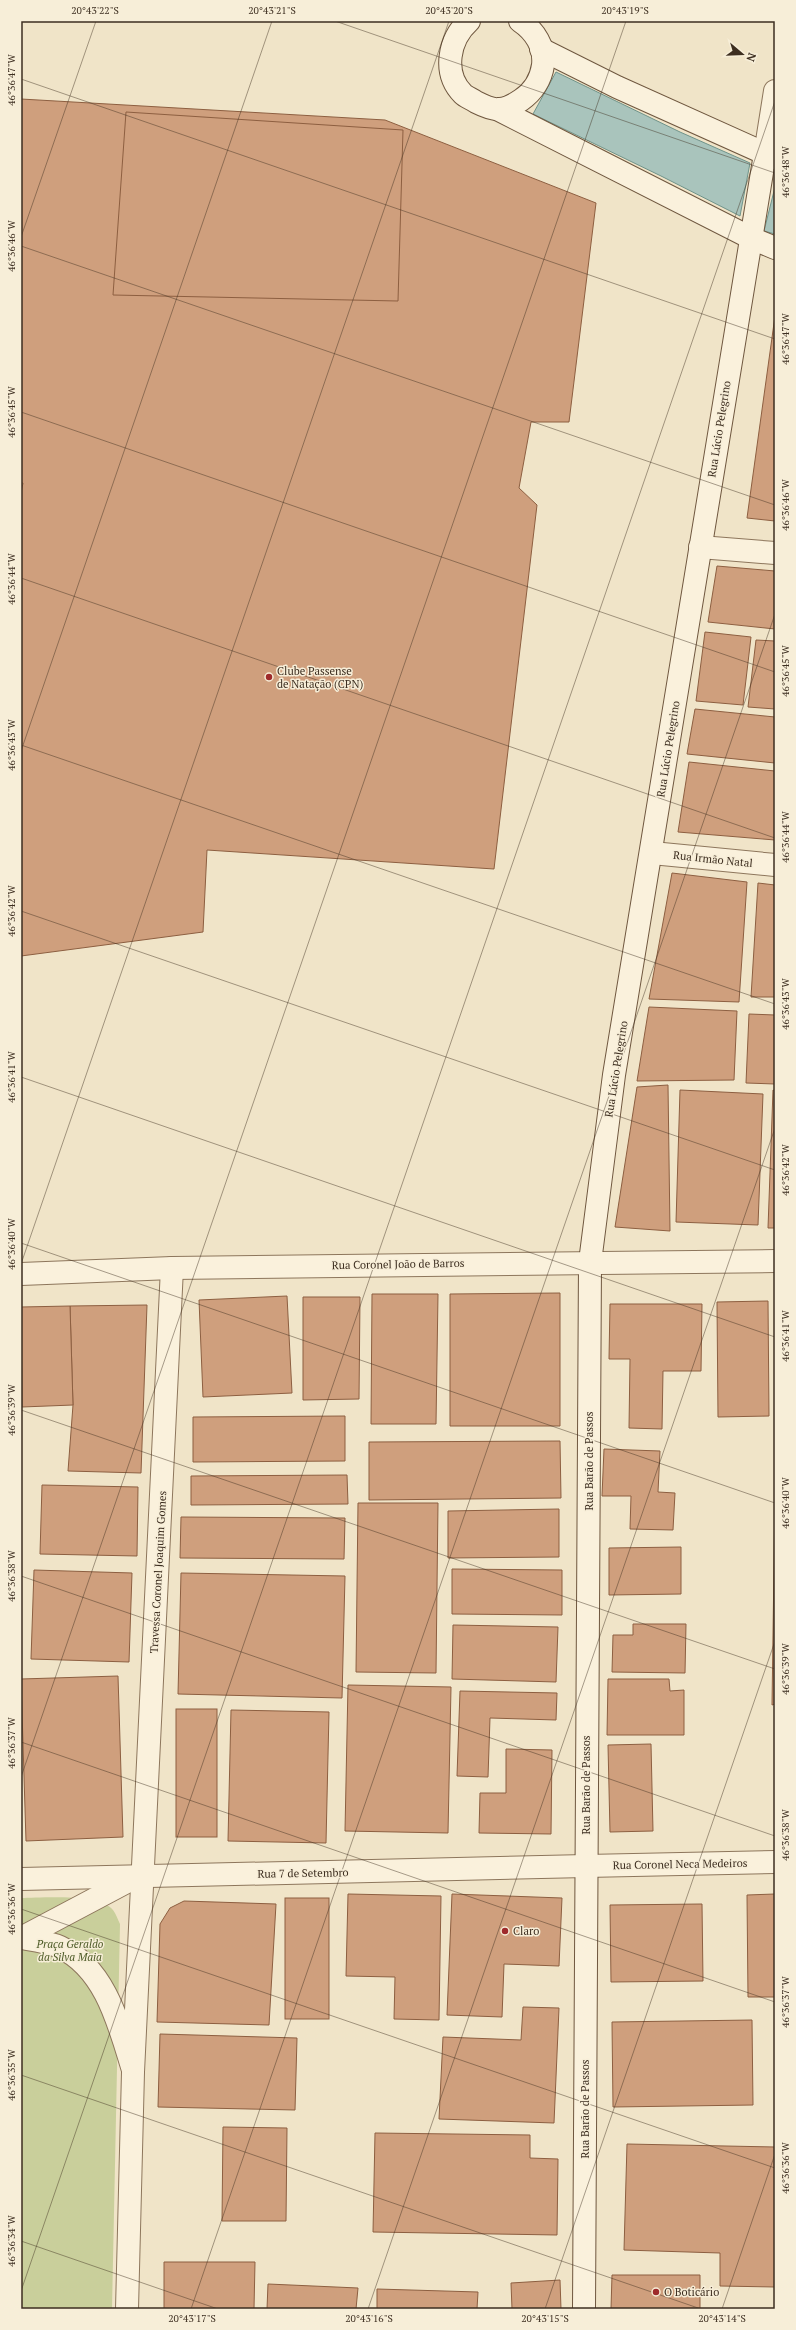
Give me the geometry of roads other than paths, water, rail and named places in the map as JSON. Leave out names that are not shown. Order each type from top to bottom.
[{"type":"main road","points":[[520,21],[617,87],[770,156],[775,91]]},
{"type":"main road","points":[[461,22],[450,53],[450,68],[455,81],[463,94],[484,106],[499,110],[751,238],[775,248]]},
{"type":"main road","points":[[499,110],[513,105],[528,96],[538,81],[543,64],[539,35]]},
{"type":"main road","name":"Rua Lúcio Pelegrino","points":[[590,1262],[614,1075],[652,853],[700,547],[751,238],[770,156]]},
{"type":"main road","points":[[700,547],[775,553]]},
{"type":"main road","name":"Rua Irmão Natal","points":[[652,853],[775,865]]},
{"type":"main road","name":"Rua Coronel João de Barros","points":[[21,1274],[172,1268],[775,1261]]},
{"type":"main road","name":"Rua Barão de Passos","points":[[584,2309],[590,1262]]},
{"type":"main road","name":"Travessa Coronel Joaquim Gomes","points":[[141,1876],[172,1268]]},
{"type":"main road","name":"Rua Coronel Neca Medeiros","points":[[586,1866],[775,1862]]},
{"type":"main road","name":"Rua 7 de Setembro","points":[[21,1879],[586,1866]]},
{"type":"main road","points":[[21,1938],[141,1876],[127,2309]]},
{"type":"main road","points":[[21,1938],[59,1947],[79,1960],[100,1984],[119,2026],[134,2072]]},
{"type":"water","points":[[556,72],[680,132],[750,163],[740,216],[533,114]]},
{"type":"water","points":[[775,187],[775,234],[764,231]]},
{"type":"place","name":"Clube Passense de Natação (CPN)","points":[[269,677]]},
{"type":"place","name":"Claro","points":[[505,1931]]},
{"type":"place","name":"O Boticário","points":[[656,2292]]},
{"type":"park label","name":"Praça Geraldo da Silva Maia","points":[[70,1950]]}]
